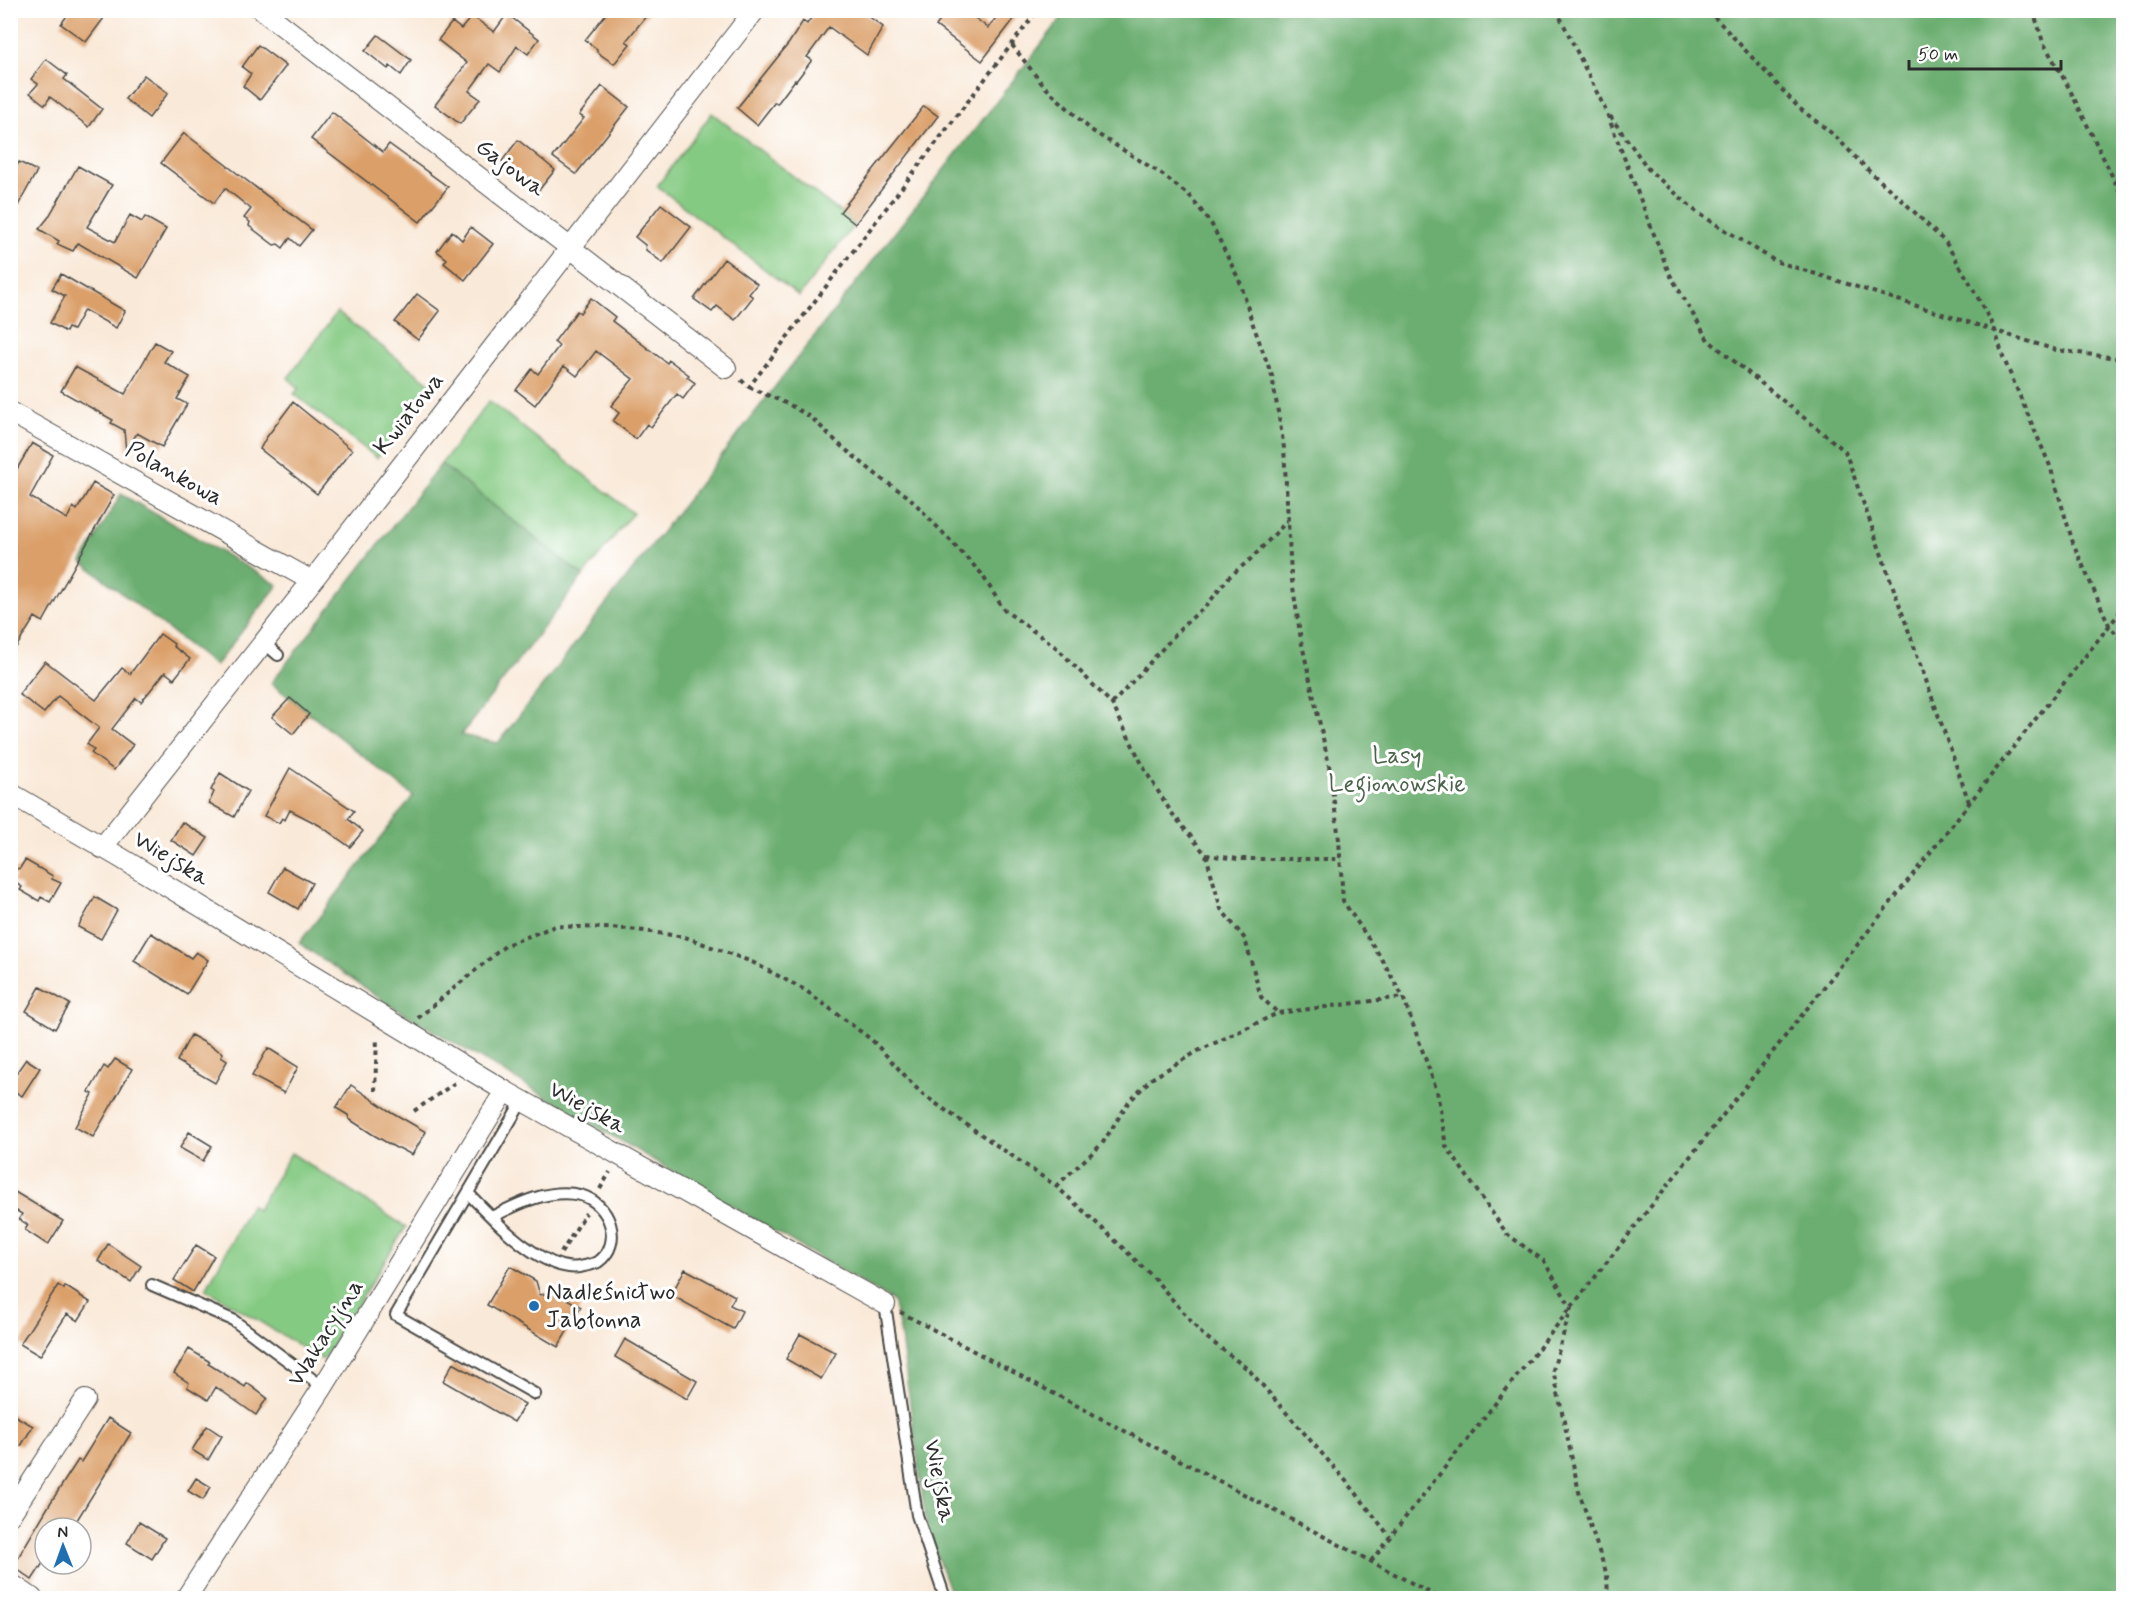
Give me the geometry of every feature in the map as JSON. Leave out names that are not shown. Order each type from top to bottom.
[{"type":"street","name":"Gajowa","points":[[262,10],[726,368]]},
{"type":"street","name":"Kwiatowa","points":[[102,848],[271,649],[312,581],[755,10]]},
{"type":"street","name":"Polankowa","points":[[10,412],[312,581]]},
{"type":"street","name":"Wiejska","points":[[13,799],[121,858],[522,1101],[885,1304]]},
{"type":"street","name":"Wakacyjna","points":[[186,1599],[323,1387],[505,1091]]},
{"type":"street","points":[[10,1515],[85,1400]]},
{"type":"street","points":[[10,1584],[32,1599]]},
{"type":"lane","points":[[522,1101],[396,1315],[535,1394]]},
{"type":"lane","points":[[468,1193],[492,1217],[526,1247],[555,1264],[577,1269],[597,1263],[608,1250],[612,1231],[607,1213],[594,1201],[580,1195],[561,1194],[539,1197],[519,1203],[492,1217]]},
{"type":"lane","points":[[152,1285],[233,1320],[323,1387]]},
{"type":"lane","name":"Wiejska","points":[[885,1304],[917,1515],[945,1599]]},
{"type":"path","points":[[748,387],[1038,10]]},
{"type":"path","points":[[1555,10],[1606,111],[1669,273],[1708,340],[1845,452],[1970,802]]},
{"type":"path","points":[[1708,10],[1799,108],[1834,135],[1946,243],[1995,330],[2003,357],[2050,466],[2073,543],[2109,625],[2124,644]]},
{"type":"path","points":[[2033,10],[2043,42],[2069,88],[2124,200]]},
{"type":"path","points":[[1012,45],[1044,85],[1091,130],[1160,173],[1191,197],[1212,225],[1241,284],[1272,376],[1284,448],[1291,574],[1301,640],[1329,765],[1341,859],[1343,902],[1380,956],[1403,997],[1437,1091],[1446,1146],[1507,1234],[1544,1261],[1570,1308],[1553,1370],[1579,1492],[1607,1575],[1608,1599]]},
{"type":"path","points":[[1606,111],[1649,170],[1698,213],[1775,261],[2056,350],[2124,359]]},
{"type":"path","points":[[726,368],[748,387],[790,405],[813,419],[840,445],[883,480],[909,497],[981,573],[1004,610],[1057,648],[1112,704],[1146,772],[1171,812],[1206,855],[1221,909],[1245,939],[1261,997],[1278,1013]]},
{"type":"path","points":[[1112,704],[1185,624],[1208,604],[1229,577],[1252,558],[1288,520]]},
{"type":"path","points":[[1371,1561],[2124,607]]},
{"type":"path","points":[[1206,855],[1238,859],[1341,859]]},
{"type":"path","points":[[404,1030],[506,945],[555,926],[630,929],[685,937],[752,962],[805,990],[872,1040],[922,1094],[1056,1186],[1153,1277],[1202,1334],[1249,1370],[1353,1490],[1390,1537]]},
{"type":"path","points":[[1056,1186],[1102,1144],[1128,1103],[1151,1079],[1198,1051],[1278,1013],[1403,997]]},
{"type":"path","points":[[375,1091],[378,1015]]},
{"type":"path","points":[[414,1112],[472,1071]]},
{"type":"path","points":[[555,1264],[611,1171]]},
{"type":"path","points":[[885,1304],[1440,1599]]},
{"type":"green space","name":"Lasy Legionowskie","points":[[1067,11],[2123,11],[2123,1598],[952,1598],[927,1529],[900,1330],[893,1301],[388,1004],[299,943],[413,796],[271,683],[441,464],[583,576],[461,735],[498,743]]},
{"type":"green space","points":[[712,113],[855,224],[799,296],[657,186]]},
{"type":"green space","points":[[337,312],[433,386],[377,458],[294,394],[299,388],[288,378]]},
{"type":"green space","points":[[489,401],[633,513],[583,576],[441,464]]},
{"type":"green space","points":[[121,494],[278,585],[215,666],[82,562]]},
{"type":"green space","points":[[291,1153],[406,1227],[323,1360],[206,1289],[251,1205],[257,1210]]},
{"type":"building","points":[[71,10],[94,10],[104,18],[86,42],[61,24]]},
{"type":"building","points":[[609,10],[651,10],[626,41],[630,44],[614,64],[585,40]]},
{"type":"building","points":[[807,10],[860,10],[883,27],[867,55],[829,27],[807,57],[812,60],[757,125],[737,108],[789,43],[803,21],[807,24],[813,15]]},
{"type":"building","points":[[948,10],[965,10],[988,28],[1002,10],[1021,10],[982,61],[936,26]]},
{"type":"building","points":[[507,14],[539,39],[528,54],[517,46],[500,72],[489,64],[469,91],[480,99],[460,124],[435,105],[467,63],[438,40],[452,22],[461,29],[472,16],[494,32]]},
{"type":"building","points":[[378,35],[411,60],[401,75],[390,66],[388,69],[365,51]]},
{"type":"building","points":[[258,45],[286,66],[260,100],[243,86],[251,74],[242,67]]},
{"type":"building","points":[[46,59],[67,75],[64,79],[102,109],[89,127],[50,97],[45,105],[30,93],[38,84],[31,79]]},
{"type":"building","points":[[144,75],[168,93],[149,118],[125,99]]},
{"type":"building","points":[[602,86],[629,107],[576,174],[553,157],[584,118],[579,115]]},
{"type":"building","points":[[924,106],[938,116],[855,224],[840,212]]},
{"type":"building","points":[[332,112],[383,152],[389,144],[448,187],[420,222],[311,139]]},
{"type":"building","points":[[184,133],[312,230],[299,246],[290,238],[283,248],[278,244],[274,245],[249,226],[250,222],[244,218],[251,209],[225,188],[214,203],[161,163]]},
{"type":"building","points":[[518,140],[555,170],[539,190],[502,161]]},
{"type":"building","points":[[19,162],[37,171],[10,220],[10,177]]},
{"type":"building","points":[[78,166],[112,185],[87,227],[115,242],[130,215],[142,222],[145,217],[166,229],[138,278],[78,243],[73,251],[57,244],[59,241],[39,229],[48,218]]},
{"type":"building","points":[[661,204],[691,227],[663,263],[646,250],[645,245],[635,237]]},
{"type":"building","points":[[471,227],[493,244],[465,280],[444,263],[447,259],[437,251],[452,231],[462,240]]},
{"type":"building","points":[[724,259],[757,284],[749,294],[753,297],[735,320],[717,306],[712,312],[694,299]]},
{"type":"building","points":[[61,274],[125,311],[116,328],[84,310],[73,330],[68,328],[66,332],[50,323],[65,296],[52,289]]},
{"type":"building","points":[[417,294],[440,311],[418,340],[395,322]]},
{"type":"building","points":[[591,298],[615,317],[612,321],[667,363],[669,360],[689,375],[687,377],[695,383],[683,399],[677,394],[651,427],[647,424],[636,439],[613,421],[619,413],[611,406],[633,379],[596,351],[577,376],[564,366],[535,405],[516,390],[532,369],[538,374],[559,346],[554,342],[577,311],[580,313]]},
{"type":"building","points":[[155,342],[171,351],[164,362],[190,377],[177,399],[187,404],[162,447],[137,433],[126,452],[124,430],[111,423],[113,420],[61,391],[75,367],[125,394]]},
{"type":"building","points":[[293,402],[352,450],[317,494],[260,449]]},
{"type":"building","points":[[32,443],[53,455],[30,497],[67,519],[73,507],[77,510],[93,483],[114,495],[43,622],[35,617],[10,657],[10,481]]},
{"type":"building","points":[[160,634],[190,659],[174,679],[165,672],[141,702],[136,698],[112,729],[133,745],[114,770],[91,753],[94,750],[87,744],[99,728],[58,696],[44,713],[19,694],[45,661],[96,700],[122,668],[130,674]]},
{"type":"building","points":[[290,698],[309,714],[293,734],[272,717]]},
{"type":"building","points":[[290,768],[354,811],[348,819],[363,831],[350,847],[319,825],[290,810],[285,820],[282,818],[279,823],[264,816]]},
{"type":"building","points":[[220,773],[248,791],[234,817],[209,803],[214,792],[211,790]]},
{"type":"building","points":[[182,822],[208,838],[196,856],[171,840]]},
{"type":"building","points":[[25,860],[61,883],[50,902],[41,897],[39,901],[20,890],[22,887],[12,881],[15,877],[13,870],[20,868]]},
{"type":"building","points":[[283,867],[312,883],[298,909],[269,892]]},
{"type":"building","points":[[95,897],[117,910],[101,939],[78,927]]},
{"type":"building","points":[[151,933],[191,958],[196,952],[208,960],[187,994],[134,961]]},
{"type":"building","points":[[40,987],[70,1004],[55,1029],[26,1011]]},
{"type":"building","points":[[191,1035],[223,1053],[221,1057],[227,1061],[215,1083],[177,1061]]},
{"type":"building","points":[[268,1048],[298,1067],[284,1093],[252,1076]]},
{"type":"building","points":[[26,1059],[40,1068],[22,1096],[10,1089],[10,1082]]},
{"type":"building","points":[[115,1059],[132,1069],[93,1137],[75,1127],[93,1094],[89,1092],[104,1066],[108,1069]]},
{"type":"building","points":[[351,1085],[426,1132],[412,1155],[372,1134],[336,1108]]},
{"type":"building","points":[[189,1132],[212,1146],[203,1161],[180,1148]]},
{"type":"building","points":[[10,1189],[63,1221],[48,1245],[25,1230],[28,1225],[19,1219],[22,1214],[10,1207]]},
{"type":"building","points":[[108,1244],[141,1266],[131,1282],[98,1261]]},
{"type":"building","points":[[196,1245],[214,1256],[193,1292],[174,1280]]},
{"type":"building","name":"Nadleśnictwo Jabłonna","points":[[510,1266],[536,1281],[540,1295],[555,1292],[581,1307],[558,1347],[487,1305]]},
{"type":"building","points":[[685,1269],[735,1296],[730,1305],[742,1311],[733,1329],[671,1295]]},
{"type":"building","points":[[58,1285],[64,1289],[65,1286],[90,1302],[78,1321],[67,1314],[40,1356],[20,1344]]},
{"type":"building","points":[[800,1334],[836,1353],[821,1379],[786,1359]]},
{"type":"building","points":[[625,1339],[697,1381],[687,1399],[615,1357]]},
{"type":"building","points":[[189,1349],[210,1362],[208,1364],[245,1387],[247,1383],[267,1398],[256,1415],[216,1387],[208,1400],[187,1387],[189,1383],[174,1373]]},
{"type":"building","points":[[453,1363],[525,1404],[514,1422],[443,1381]]},
{"type":"building","points":[[10,1413],[33,1426],[21,1446],[10,1440]]},
{"type":"building","points":[[108,1418],[131,1433],[79,1516],[43,1516],[78,1460],[81,1462]]},
{"type":"building","points":[[207,1426],[222,1436],[208,1460],[192,1450]]},
{"type":"building","points":[[196,1478],[211,1487],[203,1500],[188,1491]]},
{"type":"building","points":[[139,1522],[165,1538],[152,1559],[127,1543]]},
{"type":"building","points":[[33,1532],[35,1576],[32,1580],[13,1566]]},
{"type":"place","name":"Nadleśnictwo Jabłonna","points":[[534,1306]]}]
